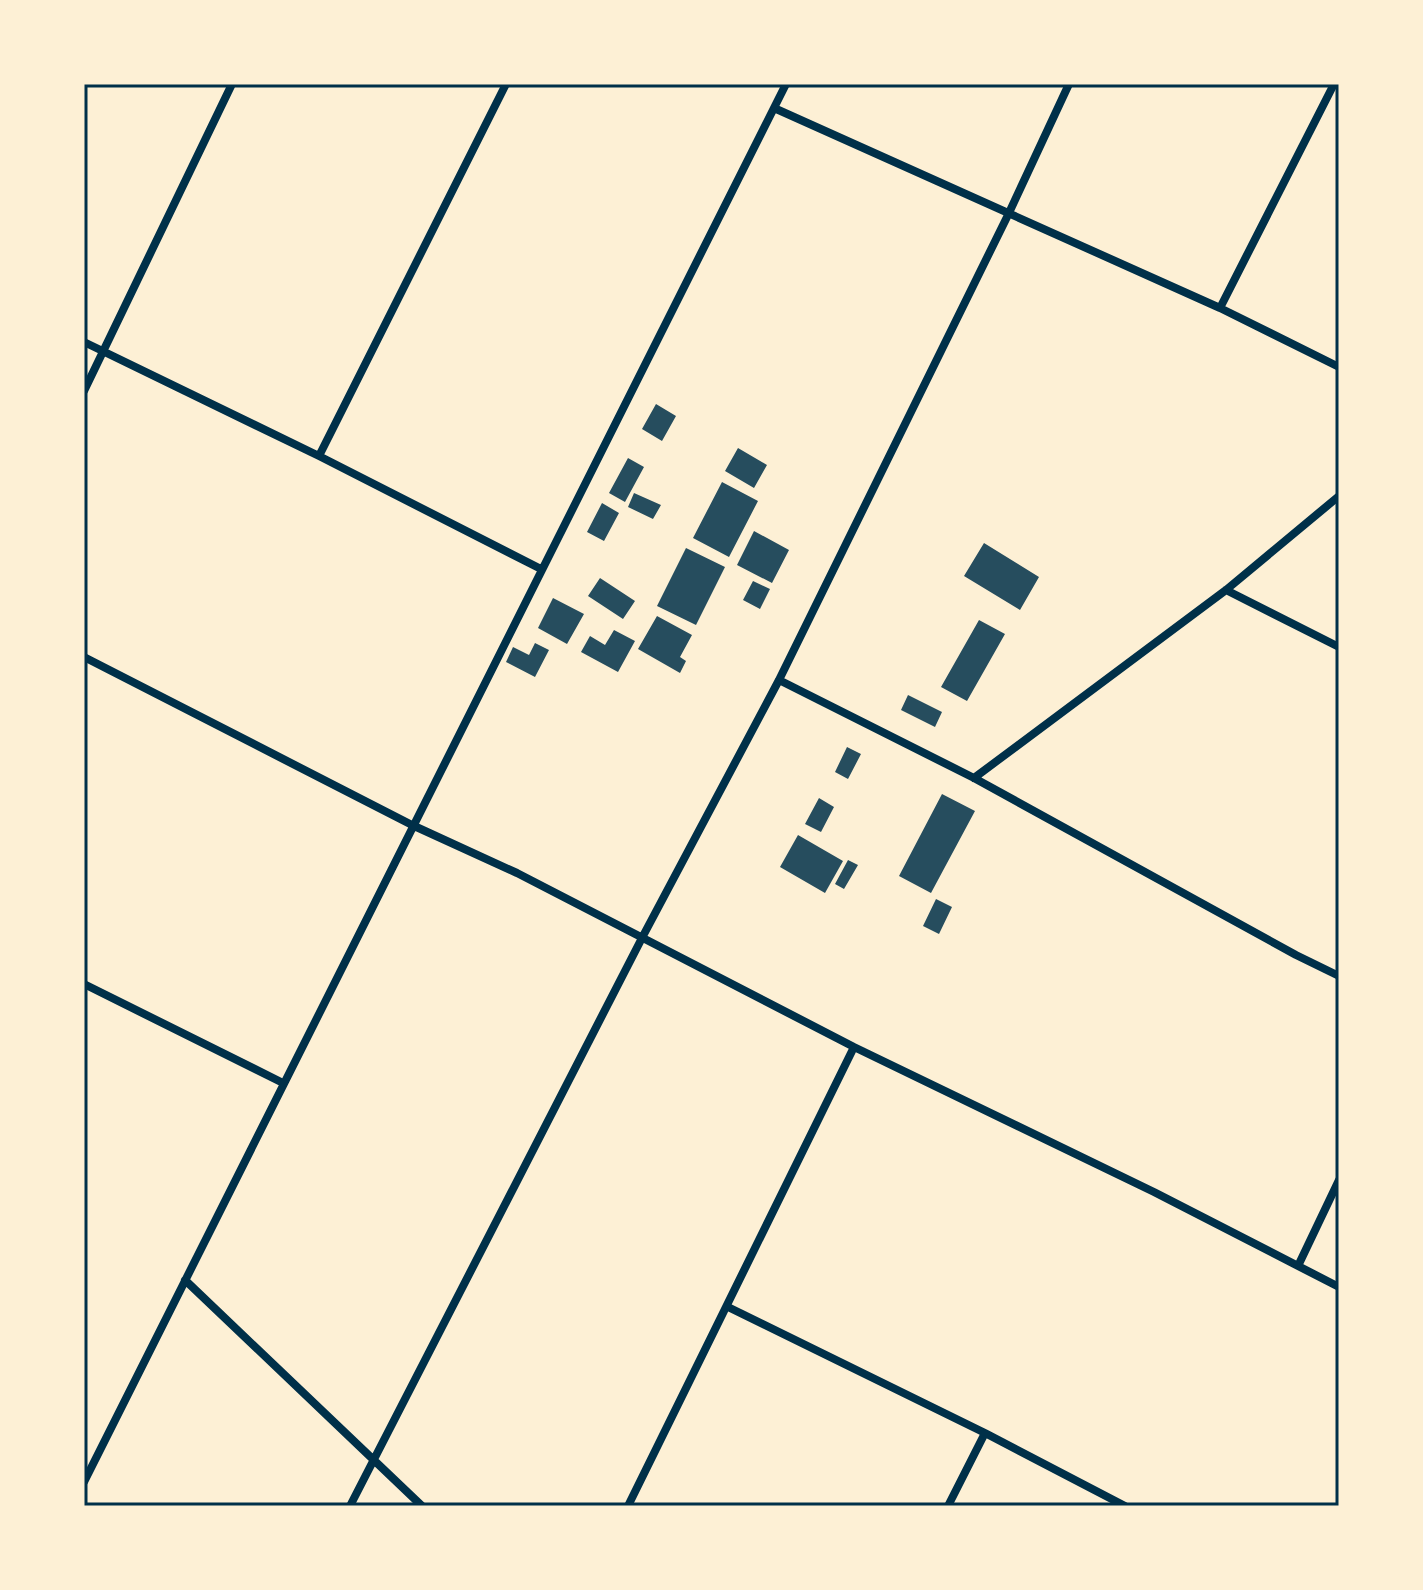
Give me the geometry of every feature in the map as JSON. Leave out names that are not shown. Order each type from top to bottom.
[{"type":"street","points":[[84,391],[232,84]]},
{"type":"street","points":[[319,456],[506,84]]},
{"type":"street","points":[[84,1482],[786,84]]},
{"type":"street","points":[[350,1506],[643,936],[779,680],[1008,215],[1069,84]]},
{"type":"street","points":[[1220,308],[1334,84]]},
{"type":"street","points":[[774,108],[1220,308],[1339,367]]},
{"type":"street","points":[[84,342],[319,456],[541,569]]},
{"type":"street","points":[[974,778],[1226,590],[1339,496]]},
{"type":"street","points":[[1226,590],[1339,647]]},
{"type":"street","points":[[84,657],[412,825],[643,936],[854,1047],[1154,1192],[1339,1287]]},
{"type":"street","points":[[779,680],[974,778],[1339,976]]},
{"type":"street","points":[[84,984],[283,1083]]},
{"type":"street","points":[[628,1506],[854,1047]]},
{"type":"street","points":[[1298,1266],[1339,1180]]},
{"type":"street","points":[[185,1280],[422,1506]]},
{"type":"street","points":[[728,1307],[985,1433],[1125,1506]]},
{"type":"street","points":[[948,1506],[985,1433]]},
{"type":"building","points":[[656,404],[676,416],[662,441],[642,429]]},
{"type":"building","points":[[738,448],[767,465],[754,488],[725,471]]},
{"type":"building","points":[[628,458],[644,467],[625,502],[609,493]]},
{"type":"building","points":[[722,482],[758,501],[729,557],[693,538]]},
{"type":"building","points":[[634,493],[661,505],[653,519],[628,507]]},
{"type":"building","points":[[602,503],[619,513],[604,541],[587,532]]},
{"type":"building","points":[[754,531],[789,550],[772,583],[737,565]]},
{"type":"building","points":[[984,543],[1039,577],[1020,610],[964,576]]},
{"type":"building","points":[[686,548],[725,567],[696,625],[657,606]]},
{"type":"building","points":[[600,578],[635,601],[623,619],[588,596]]},
{"type":"building","points":[[753,581],[770,589],[760,609],[743,600]]},
{"type":"building","points":[[553,598],[584,614],[567,644],[538,628]]},
{"type":"building","points":[[657,616],[692,635],[680,657],[686,661],[680,673],[638,649]]},
{"type":"building","points":[[979,620],[1005,634],[967,701],[941,687]]},
{"type":"building","points":[[614,630],[635,641],[618,672],[581,652],[590,636],[605,645]]},
{"type":"building","points":[[535,643],[549,650],[535,677],[506,662],[513,647],[529,655]]},
{"type":"building","points":[[908,695],[942,712],[935,727],[901,710]]},
{"type":"building","points":[[847,747],[861,754],[848,779],[835,772]]},
{"type":"building","points":[[942,794],[975,811],[931,893],[899,876]]},
{"type":"building","points":[[819,798],[834,807],[821,832],[805,824]]},
{"type":"building","points":[[798,835],[843,861],[825,893],[780,867]]},
{"type":"building","points":[[848,860],[858,865],[844,889],[835,884]]},
{"type":"building","points":[[936,899],[952,907],[939,934],[923,926]]}]
